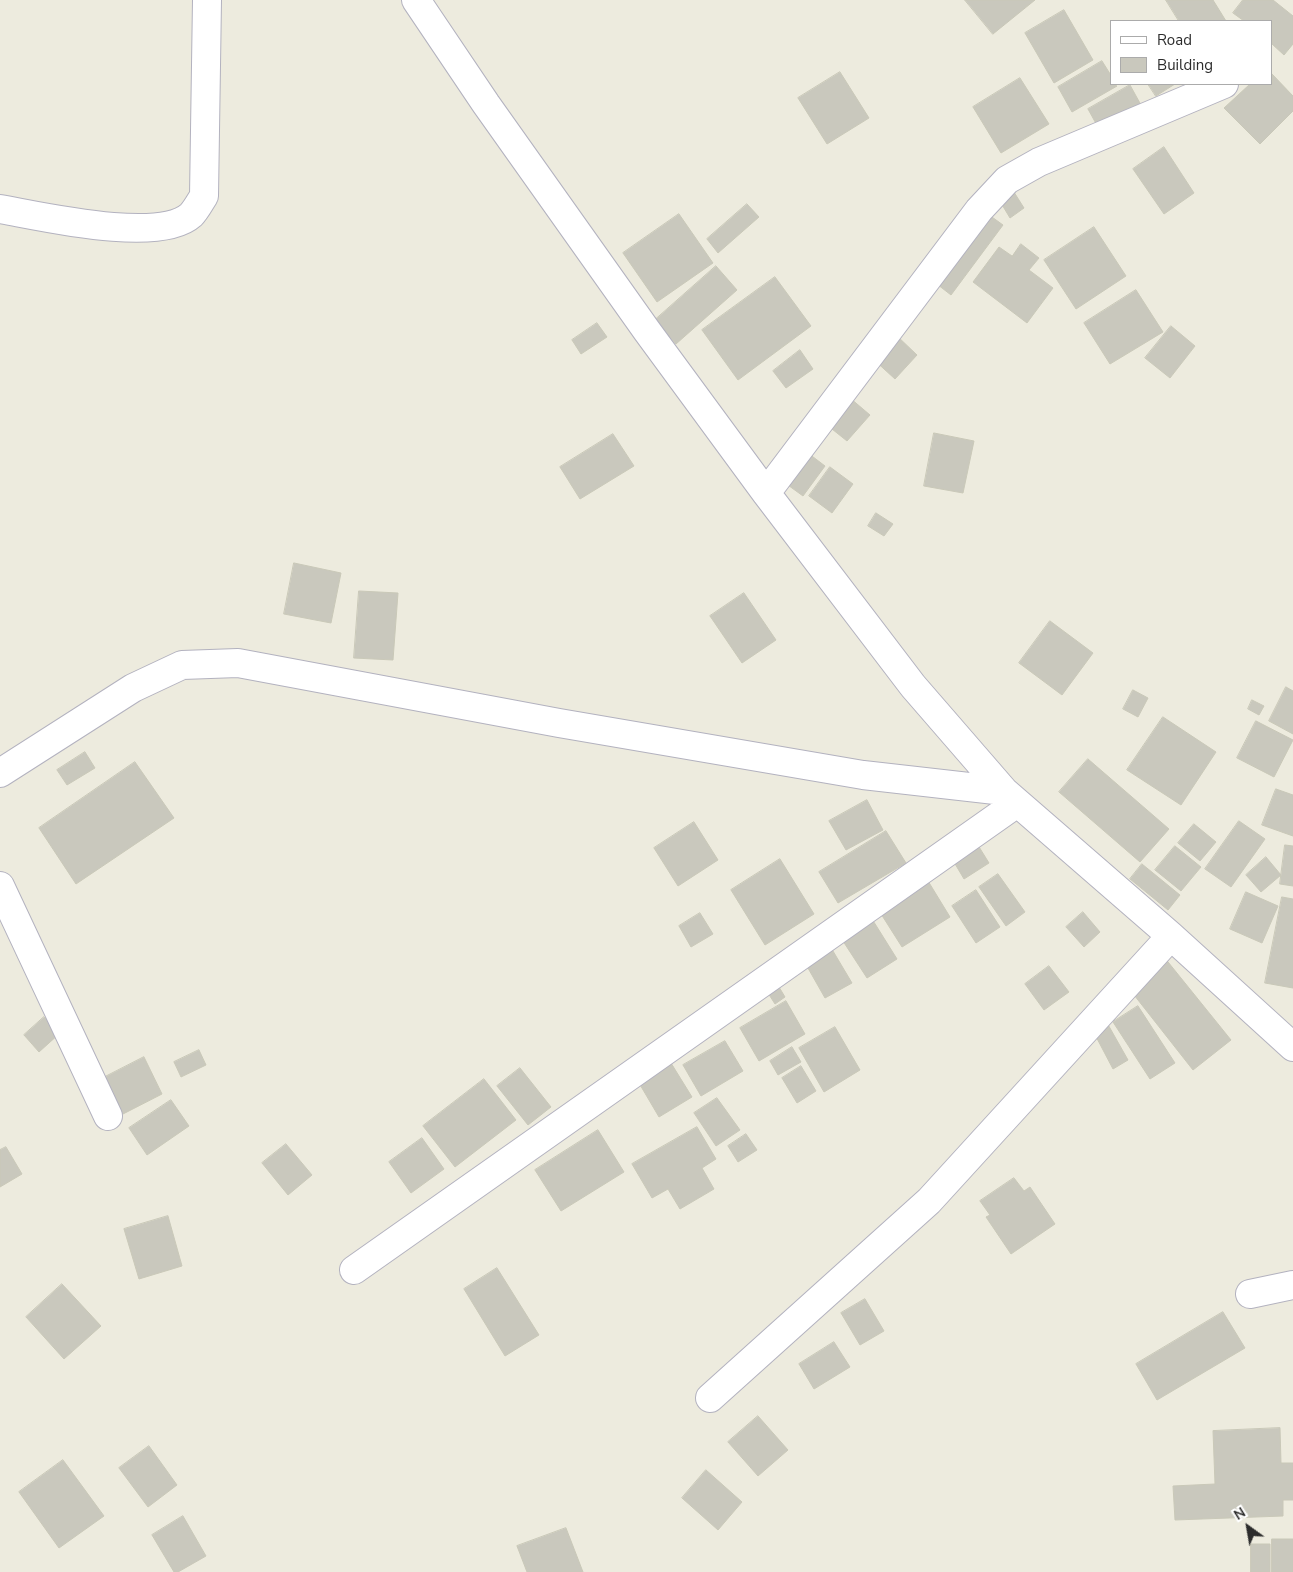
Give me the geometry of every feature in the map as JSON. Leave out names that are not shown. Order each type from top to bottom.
[{"type":"street","points":[[0,209],[104,227],[169,225],[190,215],[204,196],[207,0]]},
{"type":"street","points":[[416,0],[491,112],[766,493],[913,686],[1010,797],[1171,936],[1293,1047]]},
{"type":"street","points":[[766,493],[979,210],[1007,180],[1039,162],[1222,85]]},
{"type":"street","points":[[0,773],[133,688],[182,665],[238,662],[559,723],[853,773],[1010,797]]},
{"type":"street","points":[[354,1270],[1010,797]]},
{"type":"street","points":[[0,886],[108,1116]]},
{"type":"street","points":[[710,1398],[929,1201],[1171,936]]},
{"type":"street","points":[[1250,1294],[1293,1285]]},
{"type":"building","points":[[965,0],[1035,0],[993,34]]},
{"type":"building","points":[[1166,0],[1213,0],[1225,20],[1178,20]]},
{"type":"building","points":[[1243,0],[1273,0],[1293,16],[1293,44],[1284,55],[1273,45],[1273,20],[1243,20],[1233,13]]},
{"type":"building","points":[[1064,10],[1093,60],[1054,83],[1025,33]]},
{"type":"building","points":[[1102,61],[1110,74],[1110,85],[1117,86],[1072,112],[1058,87]]},
{"type":"building","points":[[840,72],[869,118],[827,144],[798,98]]},
{"type":"building","points":[[1273,75],[1293,96],[1293,111],[1260,144],[1224,108],[1249,85],[1273,85]]},
{"type":"building","points":[[1020,78],[1049,124],[1001,153],[973,107]]},
{"type":"building","points":[[1130,85],[1141,105],[1099,129],[1088,109]]},
{"type":"building","points":[[1149,85],[1173,85],[1156,96]]},
{"type":"building","points":[[1164,147],[1194,193],[1164,214],[1133,169]]},
{"type":"building","points":[[1012,189],[1024,208],[1010,218],[998,198]]},
{"type":"building","points":[[747,204],[759,217],[718,253],[707,239]]},
{"type":"building","points":[[985,212],[1003,225],[951,295],[933,281]]},
{"type":"building","points":[[679,214],[713,263],[657,302],[623,253]]},
{"type":"building","points":[[1094,227],[1126,276],[1076,309],[1044,260]]},
{"type":"building","points":[[1021,244],[1039,258],[1029,270],[1053,288],[1027,323],[973,282],[999,247],[1012,256]]},
{"type":"building","points":[[716,266],[737,290],[676,344],[655,320]]},
{"type":"building","points":[[775,277],[811,326],[738,380],[702,330]]},
{"type":"building","points":[[1136,290],[1163,332],[1110,364],[1084,323]]},
{"type":"building","points":[[597,323],[607,337],[581,354],[572,340]]},
{"type":"building","points":[[1171,326],[1195,346],[1170,378],[1145,358]]},
{"type":"building","points":[[895,334],[917,355],[895,379],[872,358]]},
{"type":"building","points":[[800,350],[813,369],[786,388],[773,371]]},
{"type":"building","points":[[850,398],[870,415],[847,441],[827,425]]},
{"type":"building","points":[[934,433],[974,441],[963,493],[924,486]]},
{"type":"building","points":[[613,434],[634,466],[580,499],[560,467]]},
{"type":"building","points":[[804,450],[825,466],[803,496],[781,480]]},
{"type":"building","points":[[830,467],[853,484],[832,513],[809,496]]},
{"type":"building","points":[[876,513],[893,524],[884,536],[868,526]]},
{"type":"building","points":[[294,563],[341,573],[331,623],[284,614]]},
{"type":"building","points":[[359,591],[398,593],[393,660],[354,658]]},
{"type":"building","points":[[744,593],[776,640],[742,663],[710,616]]},
{"type":"building","points":[[1050,621],[1093,653],[1062,695],[1019,663]]},
{"type":"building","points":[[1286,687],[1293,691],[1293,734],[1269,721]]},
{"type":"building","points":[[1133,690],[1148,698],[1138,717],[1123,709]]},
{"type":"building","points":[[1252,700],[1264,706],[1259,715],[1248,709]]},
{"type":"building","points":[[1163,717],[1216,752],[1181,805],[1127,770]]},
{"type":"building","points":[[1256,721],[1293,740],[1274,777],[1237,758]]},
{"type":"building","points":[[85,752],[95,768],[67,785],[57,770]]},
{"type":"building","points":[[1088,759],[1169,829],[1140,862],[1059,792]]},
{"type":"building","points":[[135,762],[174,818],[76,884],[39,828]]},
{"type":"building","points":[[1276,789],[1293,795],[1293,836],[1262,825]]},
{"type":"building","points":[[867,800],[883,830],[846,850],[829,821]]},
{"type":"building","points":[[1239,821],[1265,839],[1231,887],[1205,869]]},
{"type":"building","points":[[694,822],[718,860],[678,886],[654,848]]},
{"type":"building","points":[[1194,824],[1216,842],[1200,861],[1178,843]]},
{"type":"building","points":[[886,831],[906,863],[838,903],[819,872]]},
{"type":"building","points":[[976,842],[989,863],[964,879],[951,857]]},
{"type":"building","points":[[1285,845],[1293,846],[1293,886],[1280,884]]},
{"type":"building","points":[[1175,846],[1201,867],[1181,891],[1155,870]]},
{"type":"building","points":[[1266,857],[1281,875],[1261,892],[1246,875]]},
{"type":"building","points":[[780,859],[814,914],[765,945],[731,890]]},
{"type":"building","points":[[1142,864],[1180,895],[1168,910],[1130,879]]},
{"type":"building","points":[[998,874],[1025,912],[1006,926],[979,887]]},
{"type":"building","points":[[925,876],[950,917],[902,947],[876,906]]},
{"type":"building","points":[[976,890],[1000,927],[976,943],[952,906]]},
{"type":"building","points":[[1246,892],[1278,906],[1262,943],[1230,929]]},
{"type":"building","points":[[1282,897],[1293,899],[1293,988],[1265,983]]},
{"type":"building","points":[[1083,912],[1100,932],[1084,947],[1066,927]]},
{"type":"building","points":[[700,913],[713,934],[691,947],[679,926]]},
{"type":"building","points":[[872,919],[897,959],[867,978],[841,938]]},
{"type":"building","points":[[830,946],[852,983],[825,998],[804,961]]},
{"type":"building","points":[[1164,957],[1231,1040],[1193,1070],[1127,986]]},
{"type":"building","points":[[1049,966],[1069,992],[1044,1010],[1025,984]]},
{"type":"building","points":[[779,987],[785,997],[775,1004],[768,993]]},
{"type":"building","points":[[786,1001],[805,1034],[759,1061],[740,1028]]},
{"type":"building","points":[[1138,1006],[1175,1063],[1150,1079],[1113,1022]]},
{"type":"building","points":[[44,1017],[59,1034],[39,1052],[24,1035]]},
{"type":"building","points":[[1106,1021],[1128,1060],[1113,1069],[1092,1029]]},
{"type":"building","points":[[835,1027],[860,1070],[824,1092],[799,1048]]},
{"type":"building","points":[[725,1041],[743,1071],[701,1096],[683,1065]]},
{"type":"building","points":[[792,1047],[801,1062],[778,1075],[770,1061]]},
{"type":"building","points":[[199,1050],[206,1065],[181,1077],[174,1062]]},
{"type":"building","points":[[144,1057],[162,1094],[123,1114],[105,1077]]},
{"type":"building","points":[[671,1063],[692,1097],[659,1117],[639,1083]]},
{"type":"building","points":[[801,1066],[816,1091],[797,1103],[782,1078]]},
{"type":"building","points":[[520,1068],[551,1107],[528,1125],[497,1086]]},
{"type":"building","points":[[484,1079],[516,1120],[455,1167],[423,1126]]},
{"type":"building","points":[[717,1098],[740,1130],[716,1146],[694,1113]]},
{"type":"building","points":[[171,1100],[189,1126],[147,1155],[129,1128]]},
{"type":"building","points":[[697,1127],[716,1159],[702,1168],[714,1189],[680,1209],[668,1189],[652,1198],[632,1164]]},
{"type":"building","points":[[598,1130],[624,1172],[561,1211],[535,1170]]},
{"type":"building","points":[[746,1134],[757,1150],[738,1162],[728,1146]]},
{"type":"building","points":[[422,1138],[444,1169],[411,1193],[389,1162]]},
{"type":"building","points":[[286,1144],[312,1175],[288,1195],[262,1163]]},
{"type":"building","points":[[6,1147],[22,1174],[0,1187],[0,1150]]},
{"type":"building","points":[[1014,1178],[1024,1191],[1030,1187],[1055,1224],[1011,1254],[986,1217],[990,1215],[980,1201]]},
{"type":"building","points":[[168,1216],[182,1266],[139,1279],[124,1229]]},
{"type":"building","points":[[497,1268],[539,1335],[505,1356],[464,1289]]},
{"type":"building","points":[[62,1284],[101,1326],[64,1359],[26,1317]]},
{"type":"building","points":[[865,1299],[884,1331],[860,1345],[841,1313]]},
{"type":"building","points":[[1223,1312],[1245,1348],[1157,1400],[1136,1364]]},
{"type":"building","points":[[834,1342],[850,1367],[814,1389],[799,1364]]},
{"type":"building","points":[[758,1416],[788,1450],[758,1476],[728,1442]]},
{"type":"building","points":[[1280,1428],[1281,1463],[1293,1463],[1293,1500],[1283,1500],[1283,1516],[1175,1520],[1173,1486],[1215,1484],[1213,1431]]},
{"type":"building","points":[[149,1446],[177,1485],[148,1507],[119,1468]]},
{"type":"building","points":[[63,1460],[104,1516],[59,1548],[19,1492]]},
{"type":"building","points":[[706,1470],[742,1502],[718,1530],[682,1498]]},
{"type":"building","points":[[183,1516],[206,1556],[178,1572],[174,1572],[152,1535]]},
{"type":"building","points":[[566,1528],[583,1572],[527,1572],[517,1546]]},
{"type":"building","points":[[1272,1539],[1293,1539],[1293,1572],[1272,1572]]},
{"type":"building","points":[[1251,1544],[1270,1544],[1270,1572],[1251,1572]]}]
